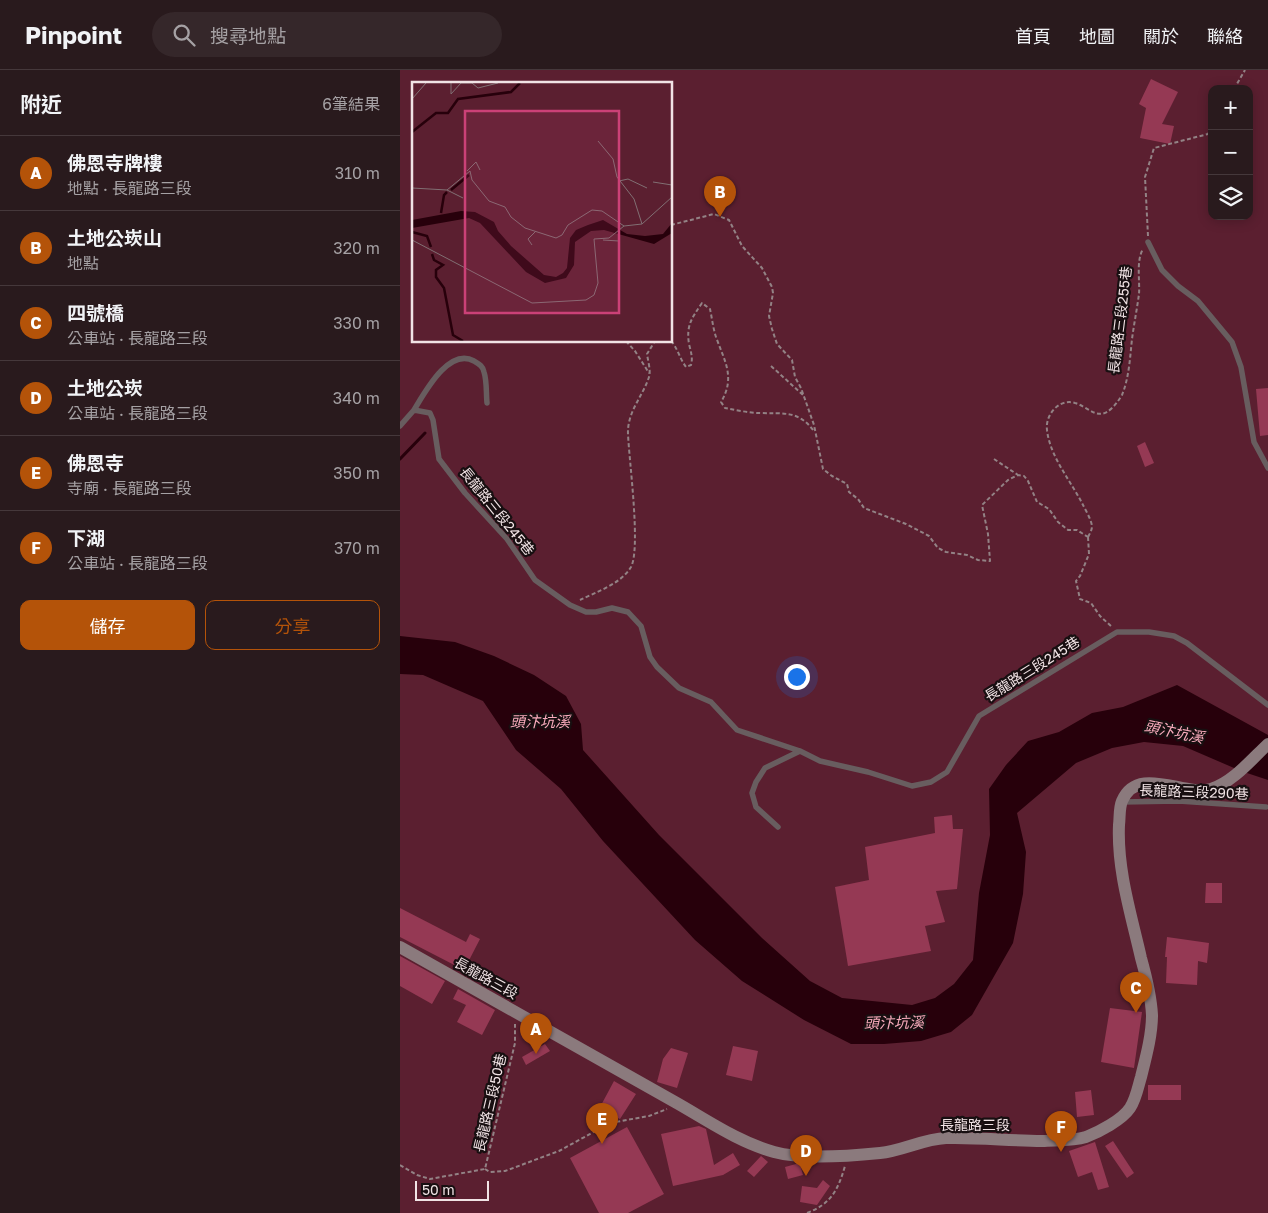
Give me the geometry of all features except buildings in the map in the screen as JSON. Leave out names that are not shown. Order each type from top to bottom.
[{"type":"main road","points":[[1122,802],[1133,788],[1148,783],[1158,783],[1193,790],[1214,788],[1232,777],[1268,744]]},
{"type":"main road","name":"長龍路三段","points":[[400,947],[680,1104],[717,1127],[742,1140],[776,1153],[802,1156],[844,1156],[883,1153],[943,1138],[1037,1141],[1078,1138],[1101,1130],[1130,1109],[1136,1095],[1145,1061],[1152,1016],[1149,988],[1124,885],[1118,846],[1122,802]]},
{"type":"lane","points":[[1148,242],[1162,270],[1178,286],[1198,301],[1232,342],[1240,367],[1254,442],[1268,466]]},
{"type":"lane","points":[[400,426],[414,410],[439,372],[462,358],[468,358],[481,364],[484,372],[487,403]]},
{"type":"lane","name":"長龍路三段245巷","points":[[414,410],[430,413],[433,420],[439,459],[465,493],[506,538],[535,580],[570,605],[586,612],[596,612],[612,608],[628,612],[641,626],[650,657],[657,667],[679,688],[711,702],[736,730],[800,751],[820,761],[868,772],[912,786],[932,782],[947,772],[979,716],[1117,632]]},
{"type":"lane","points":[[1117,632],[1149,632],[1174,636],[1187,643],[1268,705]]},
{"type":"lane","points":[[778,828],[756,806],[752,793],[756,782],[765,768],[800,751]]},
{"type":"lane","name":"長龍路三段290巷","points":[[1122,802],[1179,801],[1266,807]]},
{"type":"path","points":[[1236,85],[1245,70]]},
{"type":"path","name":"長龍路三段255巷","points":[[1088,537],[1091,532],[1091,524],[1054,453],[1047,430],[1049,414],[1054,409],[1068,402],[1075,403],[1100,414],[1105,414],[1118,402],[1122,395],[1130,359],[1139,294],[1141,252],[1148,242],[1145,177],[1154,148],[1208,134],[1210,130]]},
{"type":"path","points":[[672,225],[714,214],[729,220],[742,246],[762,268],[772,287],[770,316],[772,329],[778,344],[792,360],[795,377],[801,388],[815,432],[823,469],[847,484],[849,492],[864,508],[906,524],[929,536],[938,548],[946,552],[990,561],[989,540],[982,505],[1008,480],[1018,475]]},
{"type":"path","points":[[672,342],[679,358],[686,367],[691,365],[688,326],[702,302],[710,309],[715,335],[728,368],[726,394],[721,402],[725,408],[759,414],[774,412],[796,415],[815,432]]},
{"type":"path","points":[[627,342],[650,375]]},
{"type":"path","points":[[570,605],[618,580],[631,566],[634,549],[634,521],[628,431],[634,406],[650,375],[647,354],[654,342]]},
{"type":"path","points":[[771,366],[803,395]]},
{"type":"path","points":[[994,459],[1018,475],[1024,476],[1037,502],[1049,509],[1063,526],[1068,530],[1077,530],[1088,537],[1089,554],[1076,581],[1080,599],[1091,603],[1100,616],[1117,632]]},
{"type":"path","name":"長龍路三段50巷","points":[[400,1165],[417,1175],[430,1179],[485,1169],[514,1043],[516,1012]]},
{"type":"path","points":[[485,1169],[490,1172],[505,1171],[559,1151],[610,1123],[649,1116],[680,1104]]},
{"type":"path","points":[[807,1213],[819,1208],[832,1197],[845,1166],[844,1156]]},
{"type":"shaded area","points":[[400,70],[1268,70],[1268,1213],[400,1213]]},
{"type":"water","name":"頭汴坑溪","points":[[400,636],[455,642],[494,656],[534,675],[566,696],[581,724],[583,750],[659,835],[762,938],[810,981],[842,998],[912,1005],[935,998],[954,984],[973,960],[979,893],[990,835],[989,789],[1006,765],[1028,741],[1059,732],[1092,713],[1123,707],[1177,685],[1268,735],[1268,780],[1241,771],[1183,746],[1144,742],[1112,748],[1076,763],[1017,813],[1026,852],[1023,894],[1013,943],[972,1015],[951,1032],[921,1041],[851,1044],[804,1020],[742,981],[695,940],[603,841],[561,789],[516,750],[483,701],[423,675],[400,674]]},
{"type":"waterway","points":[[400,459],[425,433]]},
{"type":"place","name":"土地公崁山","points":[[720,217]]},
{"type":"place","name":"四號橋","points":[[1136,1013]]},
{"type":"place","name":"佛恩寺牌樓","points":[[536,1054]]},
{"type":"place","name":"佛恩寺","points":[[602,1144]]},
{"type":"place","name":"下湖","points":[[1061,1152]]},
{"type":"place","name":"土地公崁","points":[[806,1176]]}]
